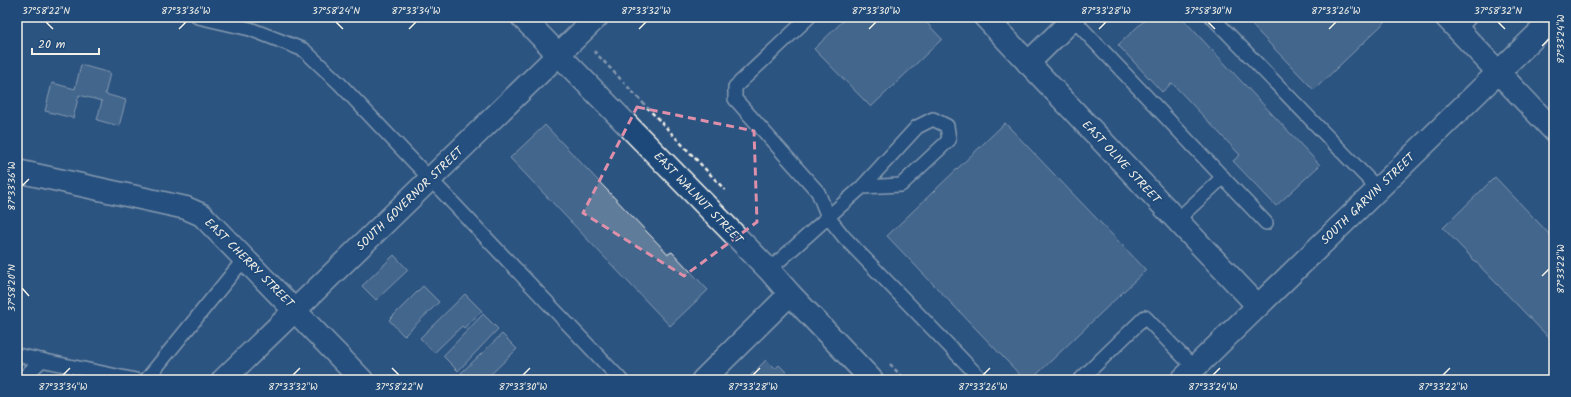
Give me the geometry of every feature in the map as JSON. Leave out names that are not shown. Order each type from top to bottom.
[{"type":"street","name":"EAST WALNUT STREET","points":[[522,17],[769,270],[872,380]]},
{"type":"street","name":"SOUTH GOVERNOR STREET","points":[[223,380],[597,17]]},
{"type":"street","name":"EAST OLIVE STREET","points":[[985,17],[1258,306]]},
{"type":"street","points":[[1028,63],[1074,18]]},
{"type":"street","name":"SOUTH GARVIN STREET","points":[[1188,374],[1554,18]]},
{"type":"street","points":[[1458,21],[1498,72],[1554,131]]},
{"type":"street","name":"EAST CHERRY STREET","points":[[17,171],[186,208],[202,215],[362,380]]},
{"type":"street","points":[[703,380],[790,294]]},
{"type":"lane","points":[[198,17],[212,18],[250,29],[304,50],[340,84],[621,380]]},
{"type":"lane","points":[[809,17],[735,87],[735,99],[818,192],[828,217],[844,237],[982,380]]},
{"type":"lane","points":[[1212,17],[1378,189]]},
{"type":"lane","points":[[1074,18],[1266,223]]},
{"type":"lane","points":[[769,270],[862,187],[917,127],[933,119],[947,126],[949,140],[901,185],[862,187]]},
{"type":"lane","points":[[1177,220],[1223,177]]},
{"type":"lane","points":[[146,380],[245,258]]},
{"type":"lane","points":[[1080,380],[1145,317],[1188,374]]},
{"type":"lane","points":[[17,355],[116,378],[136,380]]},
{"type":"lane","points":[[21,380],[42,360]]},
{"type":"highlighted area","points":[[637,107],[754,131],[757,222],[684,276],[583,213]]},
{"type":"building","points":[[847,17],[921,17],[942,39],[871,107],[814,49]]},
{"type":"building","points":[[1148,17],[1181,17],[1320,165],[1276,206],[1233,161],[1240,155],[1172,83],[1162,92],[1118,45]]},
{"type":"building","points":[[1244,17],[1387,17],[1388,19],[1314,90]]},
{"type":"building","points":[[81,65],[110,73],[105,94],[126,100],[119,126],[97,120],[102,101],[79,95],[73,118],[45,111],[52,83],[75,89]]},
{"type":"building","points":[[1005,123],[1146,270],[1031,380],[1025,380],[887,236]]},
{"type":"building","points":[[545,125],[668,254],[672,252],[708,290],[670,326],[510,158]]},
{"type":"building","points":[[1495,177],[1554,239],[1554,343],[1443,228]]},
{"type":"building","points":[[394,255],[408,270],[376,300],[362,286]]},
{"type":"building","points":[[423,286],[439,302],[404,336],[389,320]]},
{"type":"building","points":[[465,294],[482,311],[464,328],[462,326],[434,353],[420,338]]},
{"type":"building","points":[[483,314],[498,329],[458,371],[443,356]]},
{"type":"building","points":[[502,334],[517,349],[485,380],[468,380],[461,373]]},
{"type":"building","points":[[766,360],[775,369],[779,365],[794,380],[746,380]]}]
